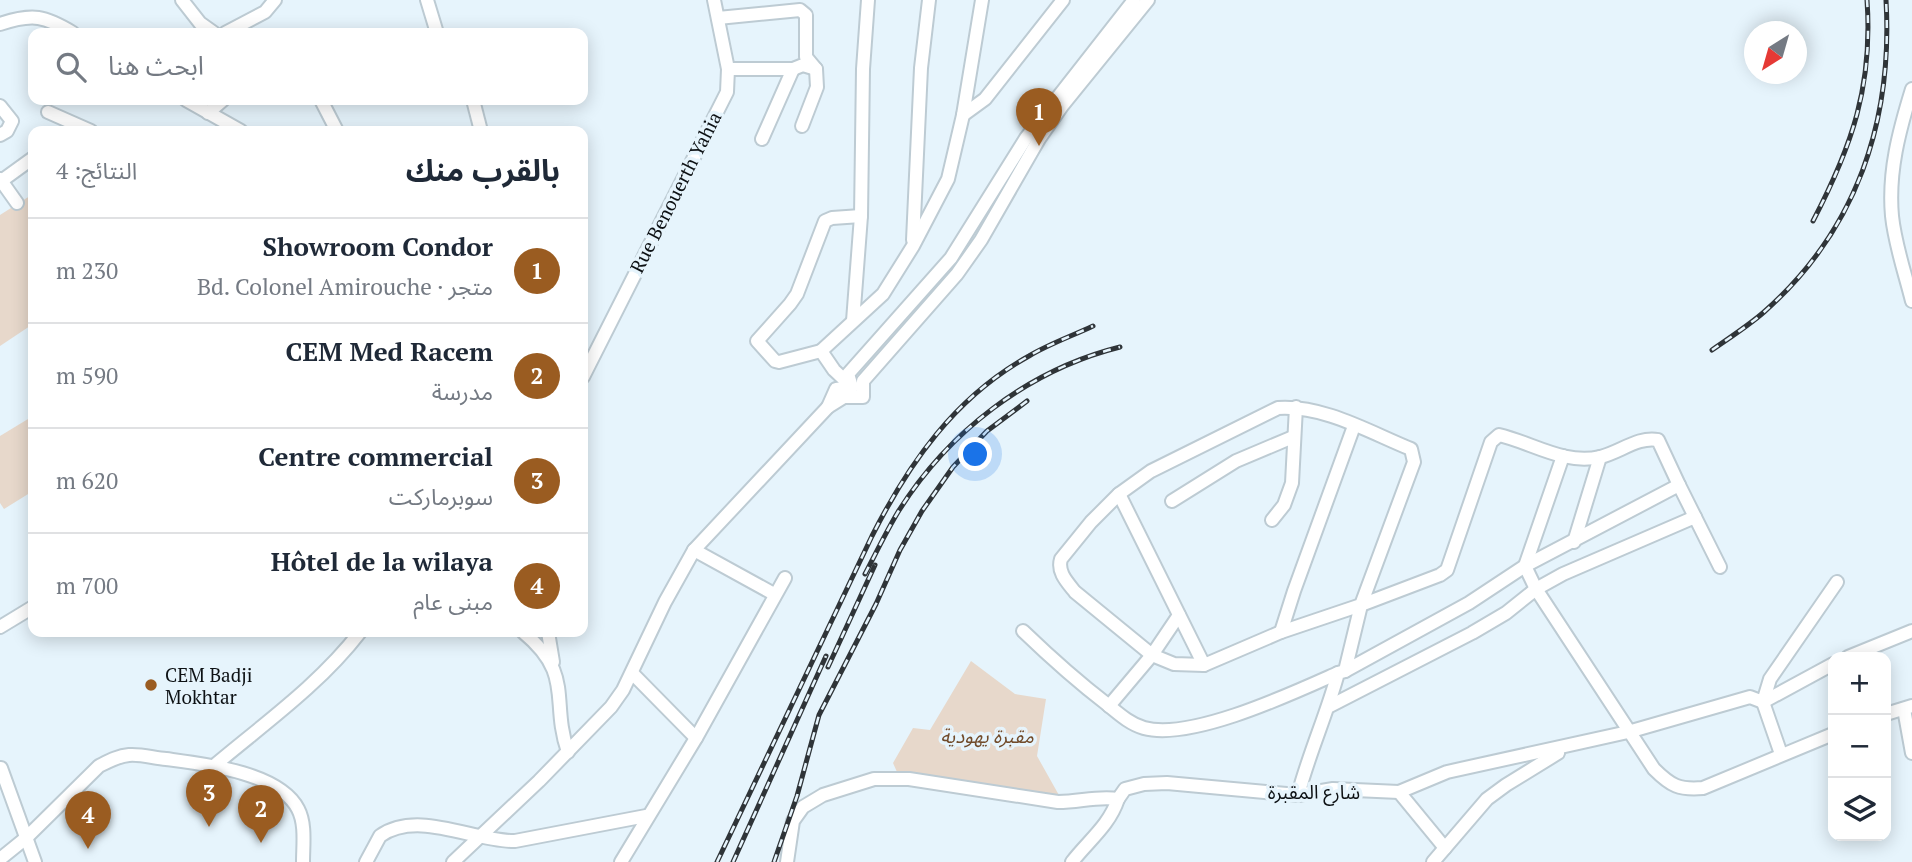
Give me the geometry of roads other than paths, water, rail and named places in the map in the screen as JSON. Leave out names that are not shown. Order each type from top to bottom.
[{"type":"street","points":[[182,0],[207,28]]},
{"type":"street","points":[[232,28],[275,0]]},
{"type":"street","points":[[427,0],[435,28]]},
{"type":"street","name":"Rue Benouerth Yahia","points":[[588,367],[727,92],[728,69],[714,0]]},
{"type":"street","points":[[853,321],[861,216],[863,69],[868,0]]},
{"type":"street","points":[[913,246],[921,68],[929,0]]},
{"type":"street","points":[[861,216],[825,221],[797,294],[757,341],[775,361],[821,351],[883,294],[913,246],[948,179],[963,115],[982,0]]},
{"type":"street","points":[[979,17],[992,0]]},
{"type":"street","points":[[963,115],[985,99],[1063,0]]},
{"type":"street","points":[[852,387],[848,374],[951,258],[1026,138],[1134,0]]},
{"type":"street","points":[[863,397],[863,381],[965,263],[1039,139],[1062,106],[1148,0]]},
{"type":"street","points":[[718,18],[800,10],[804,12],[806,57],[816,69],[817,87],[802,126]]},
{"type":"street","points":[[0,24],[23,17],[36,17],[50,20],[65,28]]},
{"type":"street","points":[[728,69],[793,69],[803,65],[816,69]]},
{"type":"street","points":[[762,139],[793,69]]},
{"type":"street","points":[[1912,89],[1898,135],[1891,183],[1892,217],[1912,301]]},
{"type":"street","points":[[194,105],[232,126]]},
{"type":"street","points":[[208,113],[217,105]]},
{"type":"street","points":[[324,105],[334,126]]},
{"type":"street","points":[[474,105],[480,126]]},
{"type":"street","points":[[0,106],[12,121],[7,131],[0,135]]},
{"type":"street","points":[[47,112],[79,126]]},
{"type":"street","points":[[17,203],[0,181],[28,161]]},
{"type":"street","points":[[821,351],[834,370],[863,397]]},
{"type":"street","points":[[828,407],[836,389],[852,387]]},
{"type":"street","points":[[453,862],[611,707],[632,673],[694,550],[828,407],[844,397],[863,397]]},
{"type":"street","points":[[1272,520],[1289,494],[1292,483],[1296,407]]},
{"type":"street","points":[[1298,794],[1306,765],[1342,672],[1361,605],[1414,462],[1411,449],[1315,410],[1278,408],[1151,471],[1119,494],[1091,522],[1065,554],[1060,565],[1065,579],[1075,592],[1152,655],[1174,664],[1204,665],[1281,632],[1361,605],[1440,575],[1447,570],[1491,442],[1502,435],[1563,456],[1600,457],[1643,440],[1658,440],[1720,567]]},
{"type":"street","points":[[1281,632],[1354,426]]},
{"type":"street","points":[[1172,501],[1236,461],[1293,437]]},
{"type":"street","points":[[1563,456],[1525,566],[1536,589],[1654,769],[1665,780],[1683,789],[1703,788],[1828,736]]},
{"type":"street","points":[[1574,542],[1600,457]]},
{"type":"street","points":[[1023,631],[1071,677],[1126,720],[1144,728],[1170,730],[1193,727],[1249,709],[1342,672],[1469,603],[1525,566],[1679,485]]},
{"type":"street","points":[[1119,494],[1204,665]]},
{"type":"street","points":[[1329,706],[1472,633],[1506,613],[1536,589],[1563,574],[1695,517]]},
{"type":"street","points":[[694,550],[774,594]]},
{"type":"street","points":[[621,862],[646,816],[696,738],[785,578]]},
{"type":"street","points":[[1781,754],[1763,702],[1770,679],[1837,582]]},
{"type":"street","points":[[0,627],[28,610]]},
{"type":"street","points":[[1109,706],[1152,655],[1180,615]]},
{"type":"street","points":[[1860,652],[1912,631]]},
{"type":"street","points":[[215,765],[315,681],[337,661],[356,637]]},
{"type":"street","points":[[528,637],[544,652],[555,670]]},
{"type":"street","points":[[549,637],[560,685],[562,735],[568,752]]},
{"type":"street","name":"شارع المقبرة","points":[[787,862],[793,821],[803,807],[823,795],[874,779],[909,779],[1058,802],[1073,802],[1097,796],[1118,799],[1125,789],[1144,784],[1167,783],[1298,794],[1333,789],[1399,792],[1447,772],[1628,732],[1750,697],[1763,702],[1828,667]]},
{"type":"street","points":[[632,673],[696,738]]},
{"type":"street","points":[[1891,712],[1908,707],[1912,753]]},
{"type":"street","points":[[1433,862],[1487,799],[1568,746]]},
{"type":"street","points":[[0,859],[26,838],[99,766],[114,758],[129,755],[215,765],[271,785],[285,794],[297,807],[302,820],[303,862]]},
{"type":"street","points":[[1,768],[35,862]]},
{"type":"street","points":[[1399,792],[1445,848]]},
{"type":"street","points":[[1072,862],[1101,830],[1118,799]]},
{"type":"street","points":[[366,862],[380,836],[402,828],[442,827],[497,840],[515,841],[646,816]]},
{"type":"railway","points":[[1813,221],[1839,167],[1857,115],[1867,60],[1867,0]]},
{"type":"railway","points":[[1712,350],[1758,317],[1796,280],[1823,246],[1845,209],[1863,171],[1875,130],[1887,45],[1886,0]]},
{"type":"railway","points":[[717,862],[872,536],[918,458],[978,391],[1037,352],[1093,326]]},
{"type":"railway","points":[[865,574],[898,512],[918,483],[966,431],[993,408],[1054,371],[1086,357],[1120,347]]},
{"type":"railway","points":[[774,862],[797,796],[819,715],[876,604],[900,550],[922,511],[953,467],[987,431],[1027,401]]},
{"type":"railway","points":[[828,667],[875,565]]},
{"type":"railway","points":[[733,862],[826,656]]},
{"type":"place","name":"Showroom Condor","points":[[1039,146]]},
{"type":"place","name":"CEM Badji Mokhtar","points":[[151,685]]},
{"type":"place","name":"Centre commercial","points":[[209,827]]},
{"type":"place","name":"CEM Med Racem","points":[[261,843]]},
{"type":"place","name":"Hôtel de la wilaya","points":[[88,849]]},
{"type":"park label","name":"مقبرة يهودية","points":[[987,735]]}]
